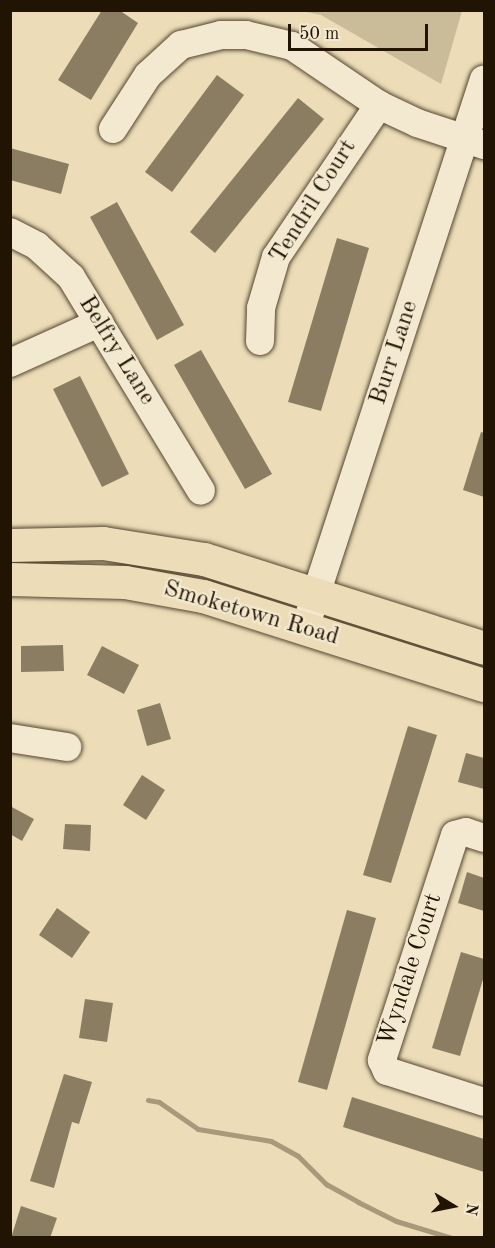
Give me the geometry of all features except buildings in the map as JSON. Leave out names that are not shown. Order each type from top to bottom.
[{"type":"main road","name":"Smoketown Road","points":[[10,545],[103,543],[154,549],[204,559],[484,648]]},
{"type":"main road","name":"Smoketown Road","points":[[10,579],[65,578],[164,587],[305,628],[484,685]]},
{"type":"street","points":[[113,129],[148,75],[182,45],[221,35],[246,35],[292,46],[379,105],[475,142]]},
{"type":"street","name":"Burr Lane","points":[[305,628],[475,142],[484,79]]},
{"type":"street","name":"Tendril Court","points":[[260,340],[261,308],[276,257],[379,105]]},
{"type":"street","name":"Belfry Lane","points":[[10,232],[57,262],[99,323],[201,491]]},
{"type":"street","points":[[10,363],[99,323]]},
{"type":"street","points":[[10,738],[67,747]]},
{"type":"street","name":"Wyndale Court","points":[[484,838],[466,832],[455,835],[382,1060],[387,1071],[484,1102]]},
{"type":"shaded area","points":[[462,10],[441,84],[321,15],[301,11]]},
{"type":"waterway","points":[[148,1100],[159,1102],[198,1129],[271,1141],[298,1156],[326,1184],[358,1202],[396,1221],[452,1238]]}]
